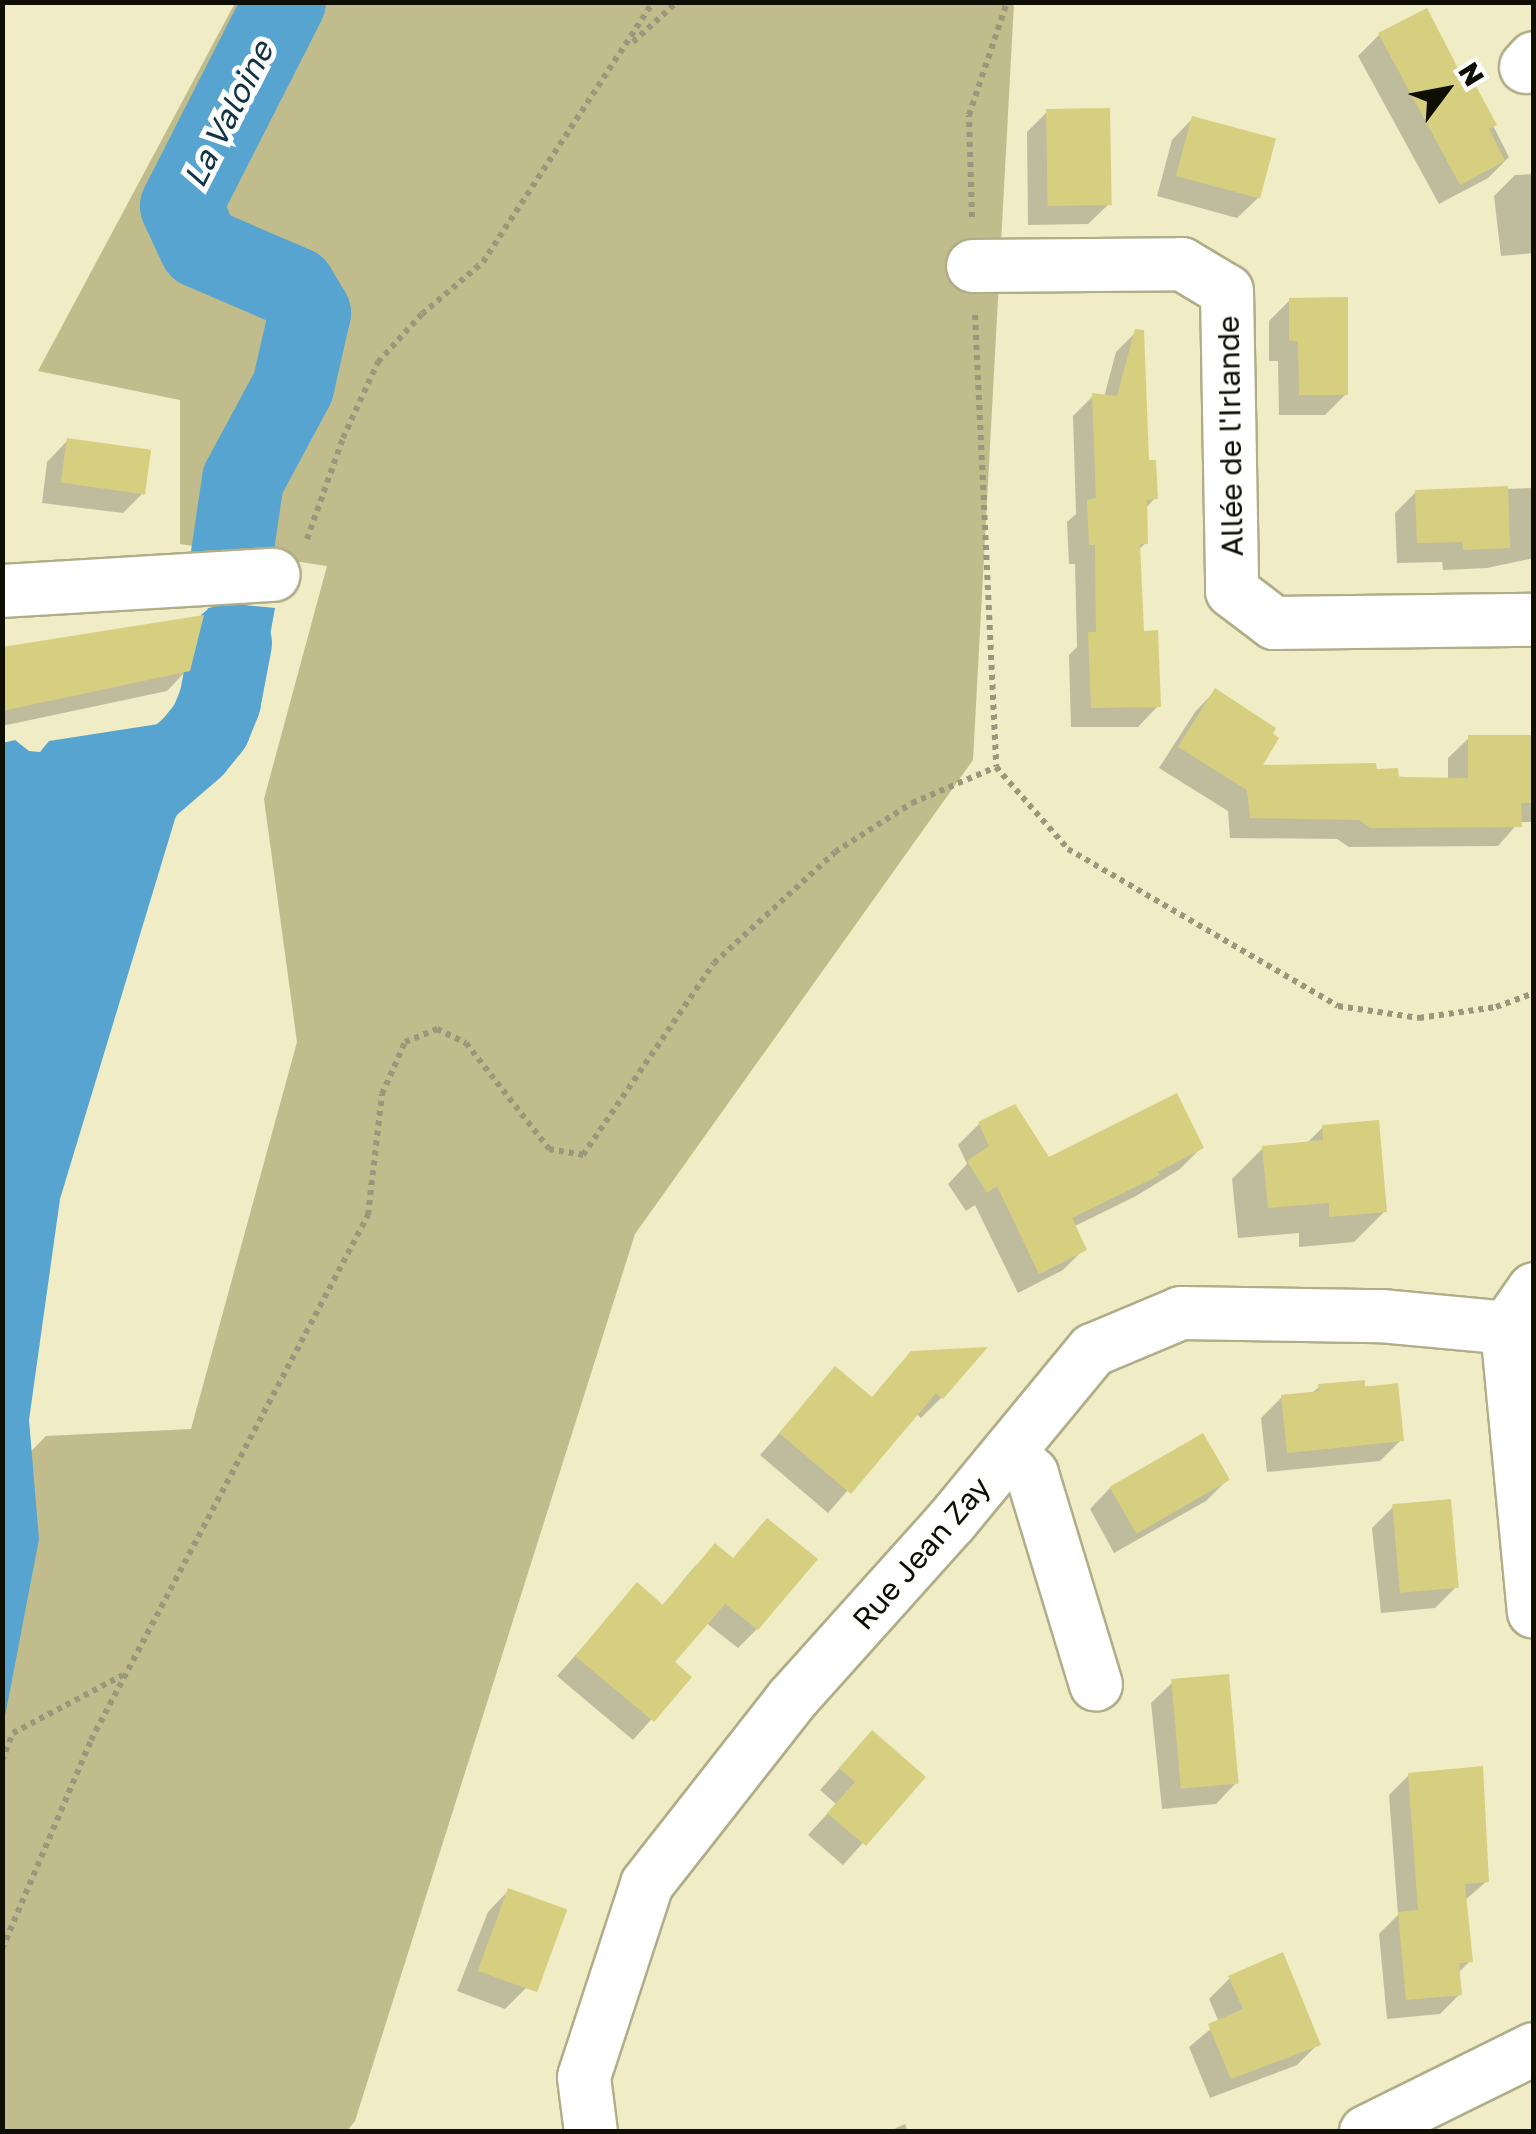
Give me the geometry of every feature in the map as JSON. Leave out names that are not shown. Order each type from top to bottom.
[{"type":"street","name":"Allée de l'Irlande","points":[[973,266],[1182,264],[1227,291],[1232,591],[1274,623],[1534,620]]},
{"type":"street","points":[[2,591],[274,575]]},
{"type":"street","points":[[1520,1309],[1534,1612]]},
{"type":"street","name":"Rue Jean Zay","points":[[591,2132],[584,2077],[647,1884],[792,1699],[1093,1350],[1181,1313],[1381,1316],[1520,1309]]},
{"type":"street","points":[[1008,1453],[1032,1474],[1096,1684]]},
{"type":"street","points":[[1366,2132],[1534,2050]]},
{"type":"path","points":[[274,575],[296,561],[307,541],[343,438],[378,362],[422,314],[483,262],[653,2]]},
{"type":"path","points":[[626,48],[677,2]]},
{"type":"path","points":[[1007,2],[969,116],[996,767],[1068,849],[1338,1006],[1419,1018],[1496,1007],[1534,993]]},
{"type":"path","points":[[2,1949],[91,1740],[368,1215],[382,1094],[405,1042],[436,1029],[466,1043],[548,1149],[583,1154],[714,963],[835,852],[912,803],[996,767]]},
{"type":"path","points":[[2,1762],[13,1733],[126,1674]]},
{"type":"shaded area","points":[[235,3],[1014,3],[973,760],[635,1234],[355,2121],[347,2131],[3,2131],[2,1481],[46,1436],[191,1429],[297,1042],[264,799],[327,566],[180,544],[180,400],[38,371]]},
{"type":"water","points":[[289,3],[306,3],[216,154],[194,206],[202,226],[308,281],[319,298],[322,322],[304,393],[261,466],[251,494],[244,563],[231,561],[243,480],[293,387],[310,313],[295,288],[200,247],[181,207],[226,126],[263,39]]},
{"type":"water","points":[[208,608],[275,608],[256,713],[228,756],[204,776],[177,712],[193,676]]},
{"type":"water","points":[[165,723],[191,785],[175,819],[60,1199],[29,1420],[39,1539],[3,1727],[3,743],[15,740],[29,751],[40,752],[49,741]]},
{"type":"building","points":[[1427,8],[1464,80],[1471,77],[1497,125],[1489,129],[1505,161],[1460,185],[1378,33]]},
{"type":"building","points":[[1110,108],[1112,205],[1048,206],[1046,109]]},
{"type":"building","points":[[1192,116],[1276,139],[1260,198],[1176,176]]},
{"type":"building","points":[[1348,297],[1348,395],[1299,395],[1298,341],[1289,341],[1289,298]]},
{"type":"building","points":[[1135,329],[1144,330],[1149,460],[1156,460],[1158,499],[1147,500],[1148,544],[1140,544],[1144,631],[1158,630],[1161,707],[1091,708],[1088,632],[1096,632],[1095,545],[1089,545],[1087,500],[1096,498],[1092,393],[1117,396]]},
{"type":"building","points":[[67,438],[151,450],[145,494],[61,483]]},
{"type":"building","points":[[1508,486],[1510,548],[1463,550],[1462,542],[1417,543],[1415,490]]},
{"type":"building","points":[[204,615],[190,671],[2,711],[2,647]]},
{"type":"building","points":[[1215,688],[1276,728],[1273,733],[1279,738],[1263,765],[1376,763],[1377,769],[1398,768],[1399,777],[1468,778],[1468,735],[1534,735],[1534,803],[1521,803],[1522,827],[1370,828],[1359,820],[1250,818],[1247,790],[1178,747]]},
{"type":"building","points":[[1177,1093],[1204,1148],[1158,1172],[1160,1175],[1072,1218],[1087,1250],[1039,1274],[997,1186],[987,1193],[967,1161],[989,1146],[978,1122],[1015,1104],[1049,1157]]},
{"type":"building","points":[[1379,1120],[1387,1212],[1329,1217],[1329,1203],[1268,1208],[1262,1146],[1323,1140],[1322,1125]]},
{"type":"building","points":[[988,1347],[943,1399],[936,1393],[851,1494],[779,1433],[835,1366],[872,1397],[911,1351]]},
{"type":"building","points":[[1365,1380],[1365,1387],[1398,1383],[1404,1441],[1287,1453],[1281,1395],[1319,1391],[1318,1384]]},
{"type":"building","points":[[1203,1433],[1230,1480],[1136,1534],[1109,1487]]},
{"type":"building","points":[[1451,1499],[1459,1588],[1400,1593],[1392,1504]]},
{"type":"building","points":[[767,1518],[818,1559],[758,1630],[725,1604],[675,1662],[692,1677],[654,1722],[575,1656],[637,1582],[663,1605],[715,1543],[733,1558]]},
{"type":"building","points":[[1229,1674],[1239,1784],[1181,1789],[1171,1679]]},
{"type":"building","points":[[872,1730],[926,1777],[866,1846],[827,1813],[855,1782],[839,1768]]},
{"type":"building","points":[[1483,1766],[1489,1882],[1465,1884],[1473,1962],[1459,1963],[1462,1995],[1406,2000],[1398,1912],[1418,1910],[1408,1773]]},
{"type":"building","points":[[508,1888],[567,1910],[537,1992],[478,1971]]},
{"type":"building","points":[[1283,1952],[1321,2045],[1231,2079],[1208,2024],[1243,2009],[1228,1976]]},
{"type":"waterway","name":"La Valoine","points":[[231,561],[243,480],[293,387],[310,313],[295,288],[200,247],[181,206],[285,2]]},
{"type":"waterway","name":"La Valoine","points":[[2,933],[61,861],[193,747],[210,726],[220,701],[231,643]]}]
